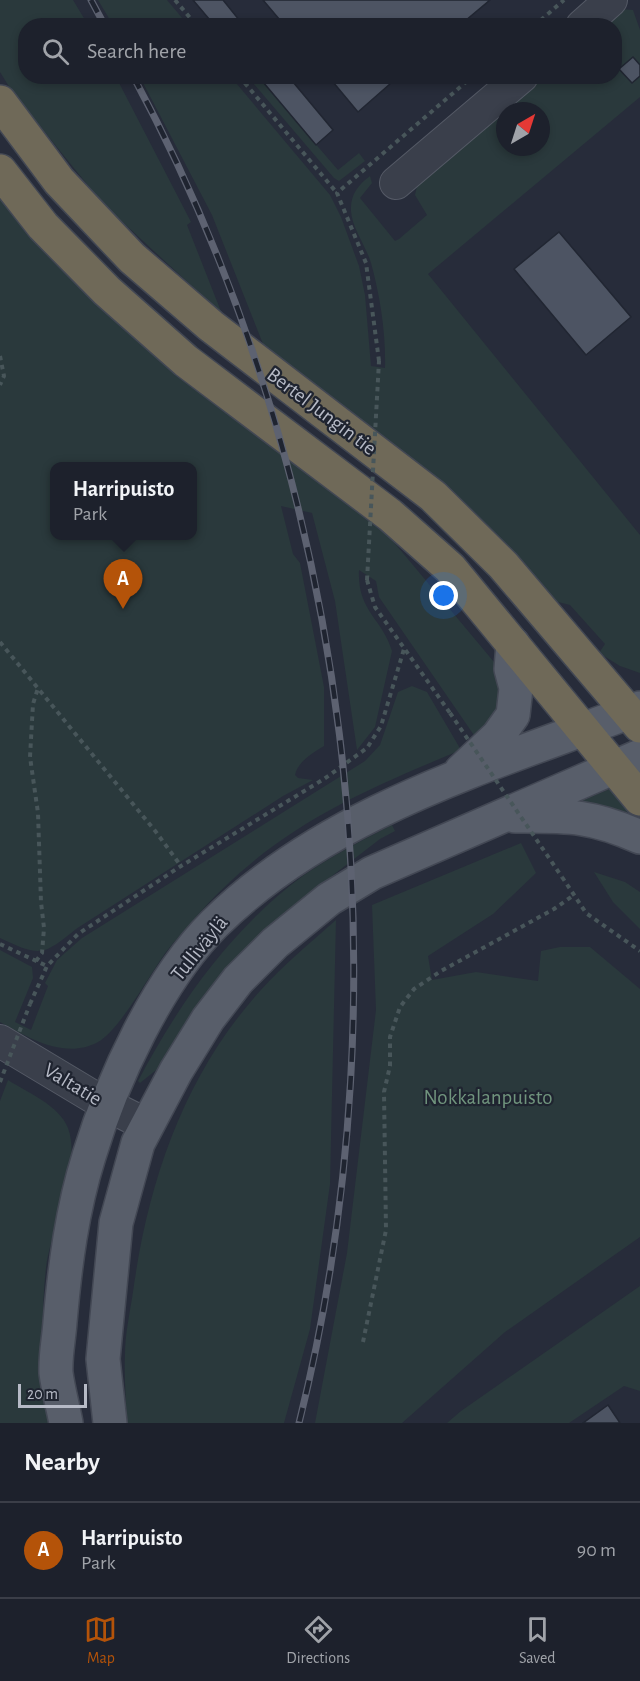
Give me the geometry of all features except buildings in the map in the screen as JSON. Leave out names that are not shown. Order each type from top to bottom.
[{"type":"highway","name":"Bertel Jungin tie","points":[[0,102],[59,181],[132,258],[211,326],[433,496],[503,565],[636,715]]},
{"type":"highway","name":"Bertel Jungin tie","points":[[0,171],[43,226],[107,291],[186,361],[399,523],[450,568],[583,730],[626,761],[640,799]]},
{"type":"main road","points":[[448,782],[498,736],[513,715],[516,688],[511,669],[513,644]]},
{"type":"main road","name":"Tulliväylä","points":[[66,1423],[56,1372],[65,1267],[78,1191],[105,1104],[140,1032],[182,963],[213,925],[247,894],[294,857],[338,832],[448,782],[583,730],[636,715]]},
{"type":"main road","points":[[110,1423],[103,1359],[116,1223],[138,1143],[176,1071],[208,1019],[238,980],[274,943],[329,899],[372,873],[626,761]]},
{"type":"main road","points":[[505,816],[575,816],[615,826],[640,837]]},
{"type":"street","points":[[591,18],[611,0]]},
{"type":"street","points":[[396,183],[513,84]]},
{"type":"street","name":"Valtatie","points":[[0,1041],[105,1104],[147,1125]]},
{"type":"path","points":[[175,0],[190,18]]},
{"type":"path","points":[[543,18],[564,0]]},
{"type":"path","points":[[246,84],[337,193],[366,263],[379,361],[367,580],[375,607],[586,913],[640,951]]},
{"type":"path","points":[[337,193],[463,84]]},
{"type":"path","points":[[0,356],[4,376],[0,385]]},
{"type":"path","points":[[0,642],[156,832],[181,866]]},
{"type":"path","points":[[0,1082],[47,966],[78,934],[181,866],[324,779],[367,748],[381,726],[404,649]]},
{"type":"path","points":[[36,961],[42,953],[44,928],[40,902],[38,813],[30,758],[33,704],[38,687]]},
{"type":"path","points":[[363,1342],[386,1230],[384,1092],[390,1066],[390,1037],[400,1007],[414,989],[441,970],[554,909],[574,895]]},
{"type":"path","points":[[0,944],[47,966]]},
{"type":"green space","points":[[0,0],[73,0],[84,18],[18,18],[18,84],[120,84],[191,222],[187,225],[222,314],[103,204],[13,93],[0,72]]},
{"type":"green space","points":[[98,0],[167,0],[182,18],[109,18]]},
{"type":"green space","points":[[620,9],[633,10],[640,30],[640,97],[428,274],[640,535],[640,673],[620,666],[599,653],[605,644],[570,605],[554,601],[265,349],[212,215],[144,84],[237,84],[330,195],[341,217],[359,266],[365,295],[371,366],[385,368],[382,315],[371,263],[352,217],[352,200],[362,183],[370,176],[372,183],[360,198],[395,241],[427,215],[415,195],[418,182],[496,115],[496,156],[550,156],[550,102],[512,102],[533,84],[622,84],[622,18],[609,18]]},
{"type":"green space","points":[[254,84],[264,84],[338,170],[359,153],[365,161],[339,181]]},
{"type":"green space","points":[[0,194],[382,528],[494,662],[501,679],[503,707],[478,741],[379,597],[376,581],[359,570],[359,584],[366,605],[388,640],[392,651],[375,727],[357,750],[335,601],[312,513],[281,506],[293,554],[300,563],[324,687],[324,746],[303,762],[295,775],[298,778],[313,780],[283,796],[48,949],[33,951],[0,938]]},
{"type":"green space","points":[[412,686],[427,692],[461,750],[351,799],[285,837],[255,860],[224,887],[195,918],[166,952],[116,1026],[98,1042],[86,1047],[60,1048],[35,1040],[0,1022],[0,950],[32,967],[33,978],[15,1022],[31,1030],[48,986],[45,983],[57,960],[82,938],[365,761],[380,745],[398,692]]},
{"type":"green space","points":[[612,788],[632,813],[579,802]]},
{"type":"green space","points":[[392,825],[395,831],[380,839],[319,886],[263,933],[160,1067],[140,1083],[138,1081],[171,1023],[209,969],[253,919],[304,875]]},
{"type":"green space","name":"Nokkalanpuisto","points":[[521,843],[536,873],[493,914],[428,956],[432,980],[476,972],[538,981],[541,951],[560,947],[590,947],[640,989],[640,1237],[505,1332],[402,1423],[315,1423],[347,1253],[376,1010],[372,905]]},
{"type":"green space","points":[[594,872],[625,882],[640,892],[640,929],[613,902]]},
{"type":"green space","points":[[336,920],[330,1184],[310,1329],[284,1423],[127,1423],[125,1363],[128,1323],[148,1210],[174,1132],[190,1094],[210,1058],[233,1024],[278,972]]},
{"type":"green space","points":[[8,1080],[42,1100],[58,1113],[68,1128],[71,1143],[69,1178],[49,1252],[44,1288],[43,1346],[49,1423],[0,1423],[0,1101]]},
{"type":"green space","points":[[640,1286],[640,1391],[624,1386],[569,1423],[447,1423],[461,1411]]},
{"type":"railway","points":[[91,0],[101,18]]},
{"type":"railway","points":[[137,84],[207,232],[267,394],[311,562],[339,734],[353,908],[351,1082],[333,1254],[299,1423]]},
{"type":"place","name":"Harripuisto","points":[[123,609]]}]
